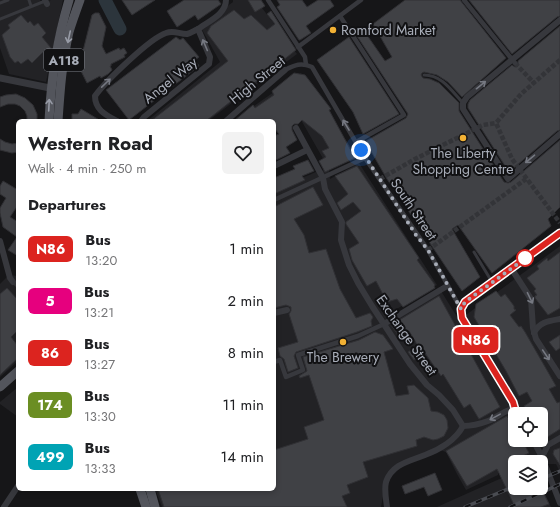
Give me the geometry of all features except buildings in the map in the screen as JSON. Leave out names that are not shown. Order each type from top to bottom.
[{"type":"main road","name":"A118","points":[[49,119],[50,88],[57,46],[70,0]]},
{"type":"main road","name":"A118","points":[[58,119],[63,64],[69,32],[80,0]]},
{"type":"main road","points":[[0,387],[16,373]]},
{"type":"main road","points":[[141,491],[146,507]]},
{"type":"main road","points":[[151,491],[155,507]]},
{"type":"street","points":[[113,119],[101,112],[97,106],[95,96],[101,88],[157,37],[174,31],[188,34],[221,13],[226,5],[226,0]]},
{"type":"street","name":"South Street","points":[[268,0],[304,56],[306,64],[312,67],[366,158],[428,250],[461,309],[462,318],[515,407]]},
{"type":"street","points":[[298,46],[361,0]]},
{"type":"street","points":[[464,0],[516,63]]},
{"type":"street","points":[[340,16],[404,115],[356,142]]},
{"type":"street","points":[[560,20],[467,97],[463,103],[463,109],[508,178],[560,134]]},
{"type":"street","name":"Angel Way","points":[[142,119],[209,64],[210,57],[198,28]]},
{"type":"street","name":"High Street","points":[[228,119],[285,70],[297,64],[306,64]]},
{"type":"street","points":[[0,78],[50,88]]},
{"type":"street","name":"Exchange Street","points":[[296,128],[323,178],[325,189],[342,222],[341,240],[349,265],[372,306],[401,352],[418,374],[453,410],[463,426]]},
{"type":"street","points":[[276,165],[307,150]]},
{"type":"street","points":[[276,199],[366,158]]},
{"type":"street","points":[[461,309],[465,302],[560,233]]},
{"type":"street","points":[[0,241],[10,278],[16,284]]},
{"type":"street","points":[[511,268],[531,299],[532,322],[536,339],[560,376]]},
{"type":"street","points":[[276,361],[280,360],[286,377],[303,370],[298,355],[358,336],[384,324],[447,286]]},
{"type":"street","points":[[276,313],[287,310]]},
{"type":"street","points":[[534,333],[540,325],[548,321],[560,319]]},
{"type":"street","points":[[387,507],[386,481],[392,471],[398,466],[426,455],[447,443],[459,434],[463,426],[472,426],[489,420],[508,410]]},
{"type":"street","points":[[543,455],[548,445],[560,438]]},
{"type":"street","points":[[548,472],[560,503]]},
{"type":"street","points":[[4,507],[16,489]]},
{"type":"lane","points":[[0,3],[8,0]]},
{"type":"lane","points":[[28,0],[31,6]]},
{"type":"lane","points":[[0,19],[46,1]]},
{"type":"lane","points":[[424,75],[432,75],[438,78],[463,103]]},
{"type":"lane","points":[[474,252],[492,282]]},
{"type":"shaded area","points":[[0,0],[40,0],[42,3],[51,0],[63,0],[46,82],[9,74],[0,48]]},
{"type":"shaded area","points":[[233,0],[256,0],[297,54],[211,119],[149,119],[220,62],[200,26],[233,2]]},
{"type":"shaded area","points":[[301,73],[358,158],[329,169],[297,113],[276,130],[276,119],[265,119],[254,106]]},
{"type":"shaded area","points":[[359,163],[437,285],[390,313],[385,314],[391,322],[441,291],[459,320],[560,246],[560,472],[556,464],[548,464],[548,455],[508,455],[508,467],[498,472],[498,475],[466,490],[446,452],[437,449],[398,466],[386,481],[381,507],[162,507],[156,491],[276,491],[276,189],[316,172],[329,169],[330,179]]},
{"type":"shaded area","points":[[9,275],[16,276],[16,363],[0,377],[0,284]]},
{"type":"shaded area","points":[[16,389],[16,416],[0,404],[0,402]]},
{"type":"shaded area","points":[[508,475],[508,495],[546,495],[551,507],[437,507]]},
{"type":"waterway","points":[[105,0],[120,29]]},
{"type":"tunnel","points":[[560,60],[521,94],[496,123],[512,159],[560,223]]},
{"type":"tunnel","points":[[515,63],[534,83]]},
{"type":"tunnel","points":[[380,179],[415,159],[483,125],[496,123]]},
{"type":"tunnel","points":[[428,250],[526,179]]},
{"type":"railway","points":[[548,476],[560,471]]},
{"type":"railway","points":[[510,507],[560,484]]},
{"type":"railway","points":[[465,507],[508,489]]},
{"type":"bus line","name":"N86","points":[[514,407],[513,402],[462,318],[461,309],[465,302],[560,233]]},
{"type":"place","name":"Romford Market","points":[[333,30]]},
{"type":"place","name":"The Liberty Shopping Centre","points":[[463,138]]},
{"type":"place","name":"The Brewery","points":[[343,342]]},
{"type":"route","points":[[361,150],[416,235],[428,250],[461,309],[465,302],[525,258]]}]
